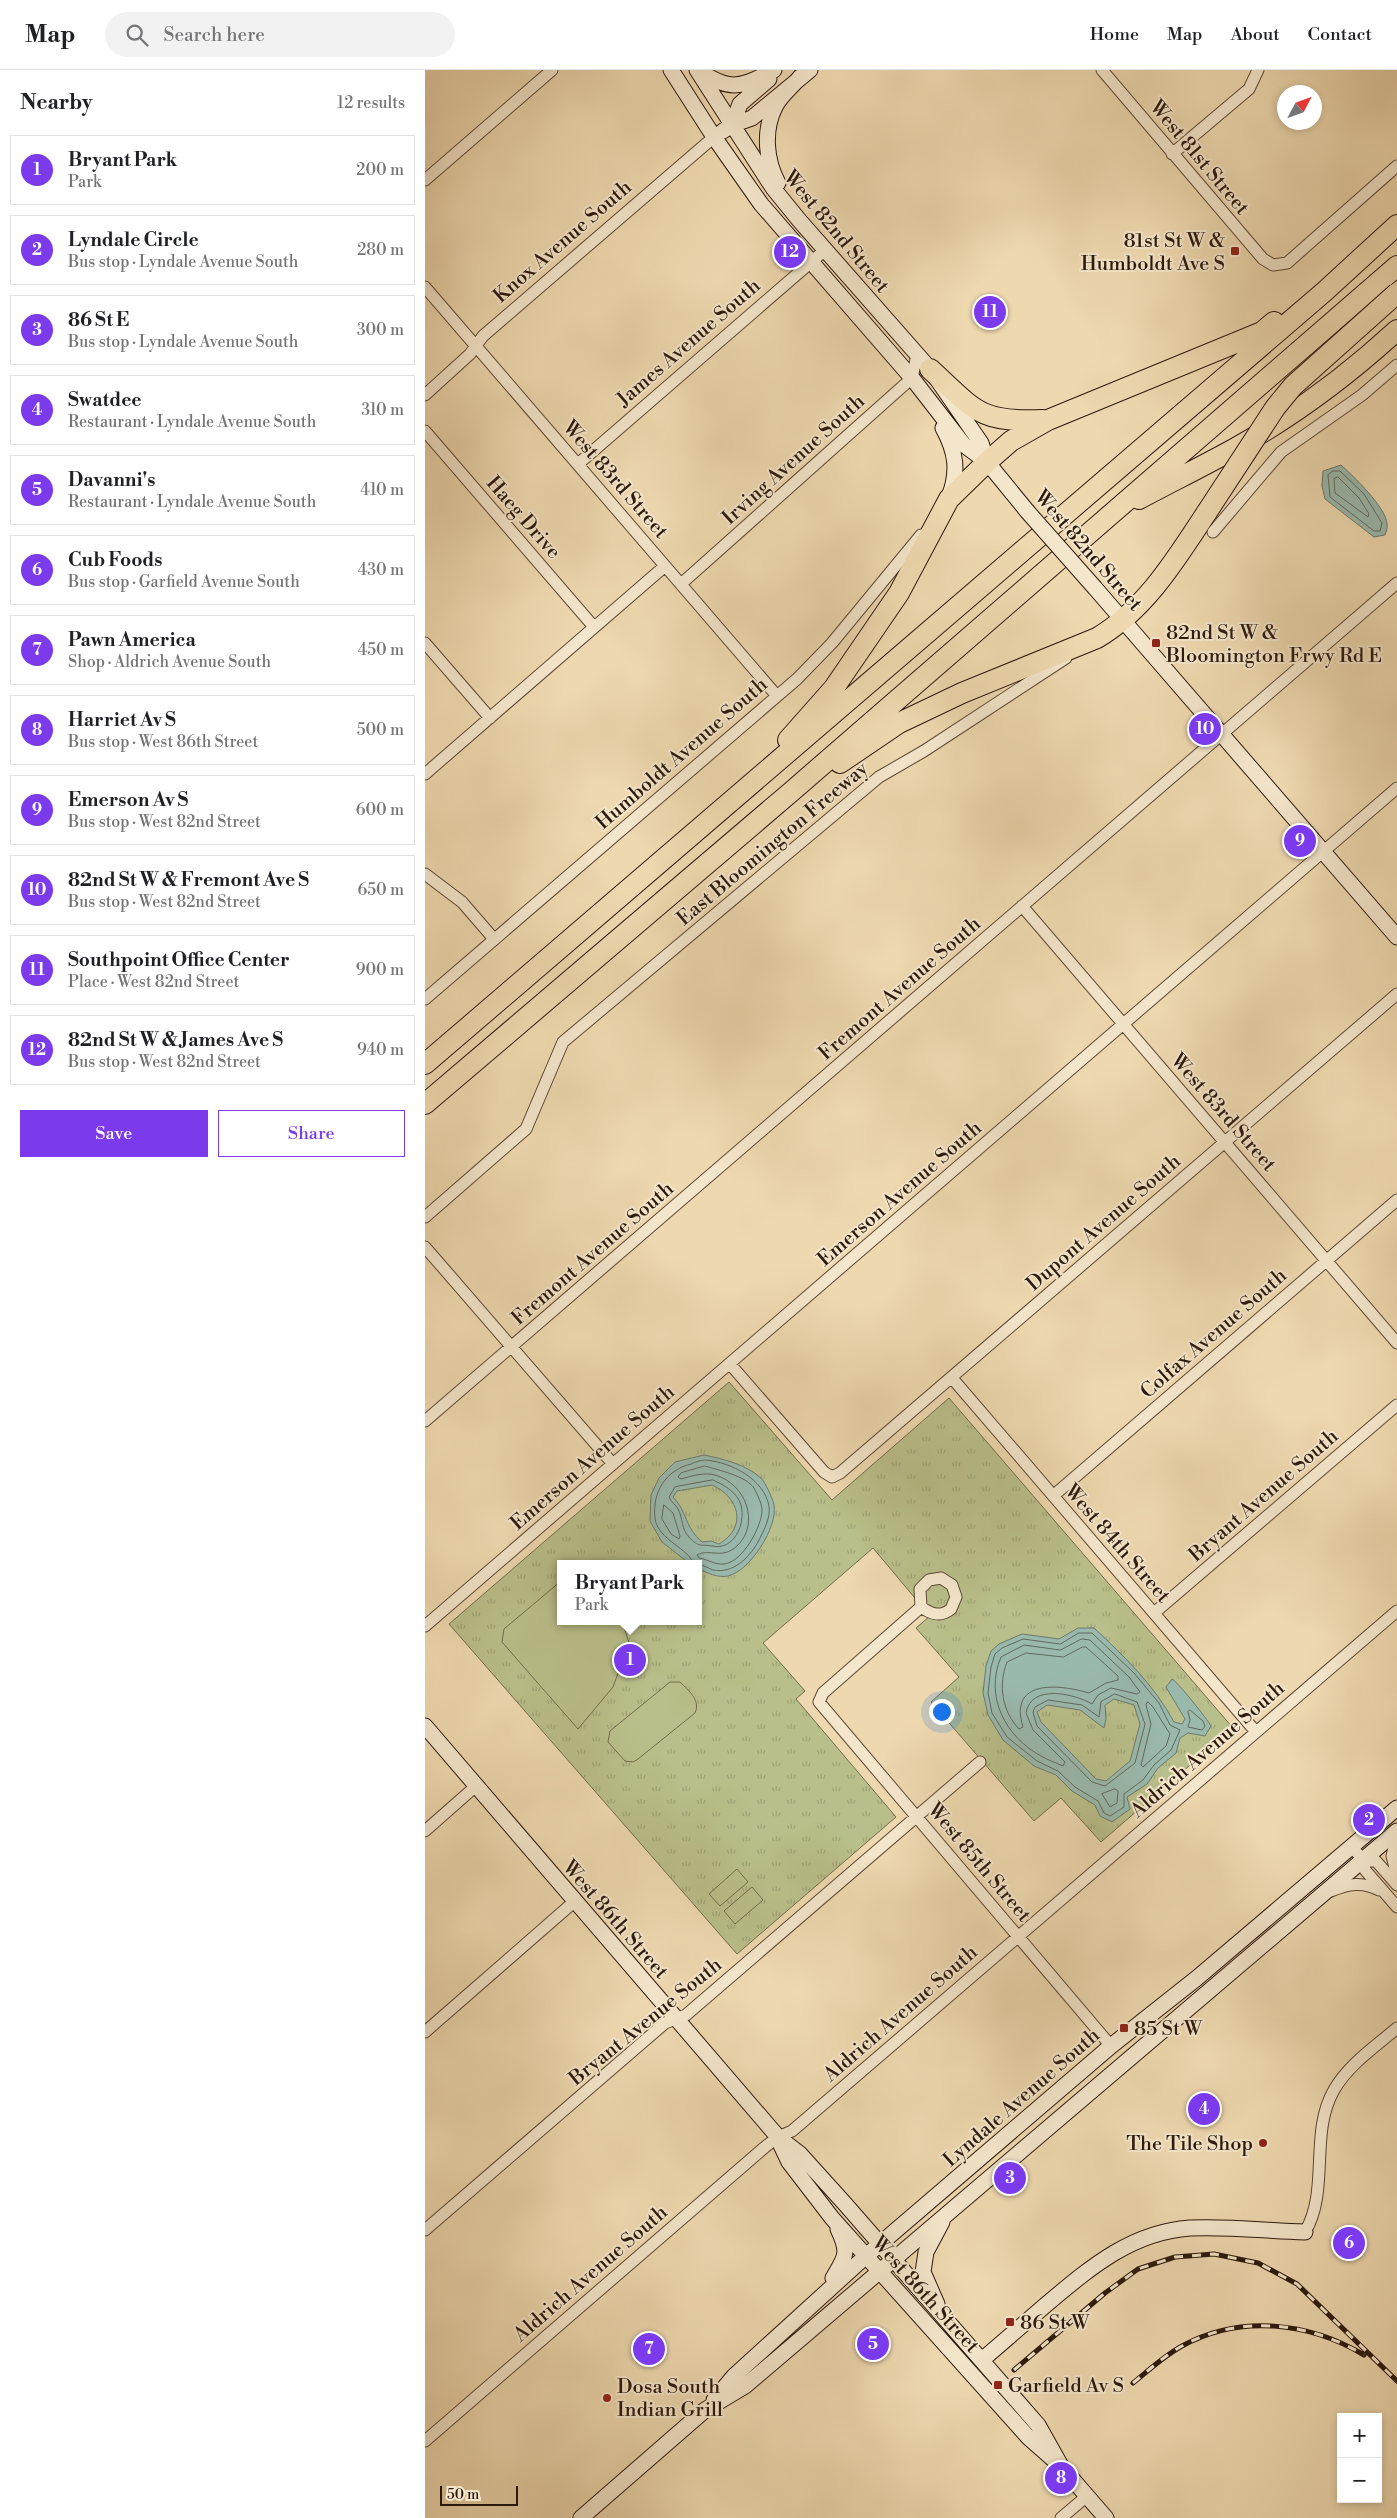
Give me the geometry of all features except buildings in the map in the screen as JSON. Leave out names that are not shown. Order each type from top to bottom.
[{"type":"highway","points":[[731,803],[808,718],[853,663],[899,593],[944,506],[987,462],[1011,441],[1048,420],[1262,332],[1396,226]]},
{"type":"highway","points":[[425,1064],[1324,292],[1396,226]]},
{"type":"highway","points":[[425,1104],[791,792],[1397,266]]},
{"type":"highway","points":[[791,792],[831,770],[899,723],[962,693],[1097,638],[1122,620],[1150,593],[1177,557],[1275,408],[1293,386],[1397,293]]},
{"type":"highway","points":[[1105,518],[1235,448],[1302,406],[1342,378],[1397,330]]},
{"type":"highway","points":[[923,362],[974,409],[985,415],[1015,422],[1048,420]]},
{"type":"street","name":"West 82nd Street","points":[[671,70],[714,138],[761,204],[911,378],[965,445],[987,462],[1397,937]]},
{"type":"street","name":"West 82nd Street","points":[[697,70],[773,188],[923,362],[981,443],[987,462]]},
{"type":"street","points":[[697,70],[715,82],[732,86],[750,82],[774,70]]},
{"type":"street","points":[[732,125],[740,104],[779,70]]},
{"type":"street","name":"West 81st Street","points":[[1101,70],[1263,259],[1273,265],[1287,263],[1397,166]]},
{"type":"street","points":[[1172,154],[1249,89],[1258,70]]},
{"type":"street","points":[[425,180],[550,71]]},
{"type":"street","name":"Knox Avenue South","points":[[425,395],[470,354],[483,336],[714,138],[732,125],[752,118],[805,74]]},
{"type":"street","points":[[799,220],[774,175],[768,142],[768,129],[775,106],[805,74]]},
{"type":"street","name":"James Avenue South","points":[[578,464],[809,261],[825,250]]},
{"type":"street","name":"West 83rd Street","points":[[425,287],[777,696]]},
{"type":"street","points":[[911,378],[923,362]]},
{"type":"street","points":[[1213,532],[1281,452],[1362,395],[1397,365]]},
{"type":"street","name":"Irving Avenue South","points":[[681,584],[911,378]]},
{"type":"street","points":[[927,398],[955,453],[955,482],[944,506]]},
{"type":"street","name":"Haeg Drive","points":[[425,430],[594,627]]},
{"type":"street","name":"Humboldt Avenue South","points":[[425,999],[777,696],[833,643],[944,506]]},
{"type":"street","points":[[425,774],[665,566]]},
{"type":"street","name":"Fremont Avenue South","points":[[425,1421],[1397,583]]},
{"type":"street","name":"East Bloomington Freeway","points":[[425,1217],[526,1129],[563,1042],[879,777],[924,751],[1097,638]]},
{"type":"street","points":[[425,643],[491,718]]},
{"type":"street","name":"Emerson Avenue South","points":[[425,1626],[1397,788]]},
{"type":"street","points":[[425,874],[462,902],[494,939]]},
{"type":"street","name":"West 83rd Street","points":[[1022,906],[1397,1342]]},
{"type":"street","name":"Dupont Avenue South","points":[[730,1364],[824,1472],[832,1477],[841,1473],[1397,994]]},
{"type":"street","name":"Colfax Avenue South","points":[[1053,1496],[1397,1200]]},
{"type":"street","points":[[425,1247],[613,1464]]},
{"type":"street","name":"West 84th Street","points":[[952,1378],[1256,1732]]},
{"type":"street","name":"Bryant Avenue South","points":[[1154,1613],[1397,1405]]},
{"type":"street","name":"West 85th Street","points":[[921,1607],[823,1693],[819,1702],[1111,2046]]},
{"type":"street","name":"Aldrich Avenue South","points":[[425,2441],[777,2137],[791,2131],[1397,1611]]},
{"type":"street","name":"West 86th Street","points":[[425,1726],[777,2137],[799,2154],[1038,2425],[1061,2466]]},
{"type":"street","name":"Bryant Avenue South","points":[[425,2230],[665,2023],[686,2014],[980,1762]]},
{"type":"street","points":[[425,1830],[476,1786]]},
{"type":"street","name":"Lyndale Avenue South","points":[[581,2518],[705,2410],[734,2376],[866,2256],[1111,2046],[1197,1978],[1397,1808]]},
{"type":"street","name":"Lyndale Avenue South","points":[[705,2410],[745,2386],[1397,1831]]},
{"type":"street","points":[[1397,1835],[1392,1856],[1397,1876]]},
{"type":"street","points":[[1352,1847],[1363,1860],[1365,1870],[1397,1907]]},
{"type":"street","points":[[1363,1860],[1376,1861],[1397,1885]]},
{"type":"street","points":[[1322,1895],[1342,1886],[1359,1884],[1373,1886],[1386,1894]]},
{"type":"street","points":[[425,2032],[575,1901]]},
{"type":"street","points":[[969,2373],[1086,2271],[1109,2255],[1135,2242],[1162,2232],[1190,2228],[1305,2232],[1314,2217],[1324,2114],[1334,2090],[1352,2068],[1397,2028]]},
{"type":"street","name":"West 86th Street","points":[[777,2137],[789,2162],[834,2220],[969,2373],[1028,2437],[1061,2466],[1106,2518]]},
{"type":"street","points":[[941,2314],[923,2272],[925,2252],[946,2214]]},
{"type":"street","points":[[830,2289],[833,2276],[842,2266],[845,2250],[834,2220]]},
{"type":"street","points":[[1061,2518],[1087,2496]]},
{"type":"green space","points":[[729,1382],[832,1500],[949,1398],[1233,1728],[1101,1842],[1061,1798],[1034,1821],[931,1702],[959,1677],[916,1628],[930,1616],[873,1548],[763,1643],[805,1691],[796,1699],[896,1817],[737,1954],[449,1624]]},
{"type":"green space","points":[[557,1584],[557,1625],[623,1625],[629,1643],[613,1687],[578,1729],[502,1642],[504,1629]]},
{"type":"green space","points":[[670,1682],[680,1682],[690,1692],[696,1704],[695,1713],[638,1759],[633,1762],[625,1761],[608,1742],[610,1731]]},
{"type":"green space","points":[[737,1869],[748,1882],[720,1906],[709,1894]]},
{"type":"green space","points":[[752,1887],[763,1900],[735,1924],[724,1911]]},
{"type":"water","points":[[1341,465],[1368,492],[1381,509],[1387,525],[1385,535],[1374,537],[1325,499],[1322,486],[1323,471]]},
{"type":"water","points":[[704,1455],[734,1463],[755,1473],[765,1483],[774,1505],[772,1525],[761,1547],[745,1566],[728,1576],[717,1576],[702,1570],[702,1560],[685,1560],[662,1542],[650,1521],[651,1495],[659,1478],[675,1462]],"holes":[[[712,1485],[729,1497],[734,1504],[737,1521],[728,1537],[719,1544],[711,1541],[702,1542],[696,1536],[673,1497],[677,1491]]]},
{"type":"water","points":[[1078,1628],[1094,1628],[1128,1661],[1148,1684],[1174,1722],[1182,1724],[1185,1719],[1166,1687],[1172,1679],[1180,1686],[1211,1726],[1205,1736],[1188,1733],[1180,1738],[1176,1753],[1158,1768],[1147,1784],[1127,1797],[1130,1809],[1112,1822],[1100,1816],[1095,1805],[1072,1791],[1056,1775],[1034,1766],[1003,1740],[988,1715],[983,1693],[986,1666],[991,1651],[999,1644],[1022,1634],[1059,1639]],"holes":[[[1114,1699],[1134,1705],[1140,1724],[1130,1761],[1106,1781],[1096,1779],[1041,1722],[1037,1712],[1047,1705],[1080,1710],[1104,1728],[1106,1719],[1105,1705]]]},
{"type":"railway","points":[[1014,2370],[1105,2293],[1138,2269],[1175,2257],[1214,2254],[1258,2263],[1297,2284],[1397,2381]]},
{"type":"railway","points":[[1133,2383],[1182,2346],[1204,2336],[1227,2329],[1251,2326],[1298,2329],[1321,2335],[1364,2355]]},
{"type":"place","name":"81st St W & Humboldt Ave S","points":[[1235,251]]},
{"type":"place","name":"82nd St W & James Ave S","points":[[790,252]]},
{"type":"place","name":"Southpoint Office Center","points":[[990,312]]},
{"type":"place","name":"82nd St W & Bloomington Frwy Rd E","points":[[1156,643]]},
{"type":"place","name":"82nd St W & Fremont Ave S","points":[[1205,729]]},
{"type":"place","name":"Emerson Av S","points":[[1300,841]]},
{"type":"place","name":"Bryant Park","points":[[630,1660]]},
{"type":"place","name":"Lyndale Circle","points":[[1369,1820]]},
{"type":"place","name":"85 St W","points":[[1124,2028]]},
{"type":"place","name":"Swatdee","points":[[1204,2109]]},
{"type":"place","name":"The Tile Shop","points":[[1263,2143]]},
{"type":"place","name":"86 St E","points":[[1010,2178]]},
{"type":"place","name":"Cub Foods","points":[[1349,2243]]},
{"type":"place","name":"86 St W","points":[[1010,2322]]},
{"type":"place","name":"Davanni's","points":[[873,2344]]},
{"type":"place","name":"Pawn America","points":[[649,2349]]},
{"type":"place","name":"Garfield Av S","points":[[998,2385]]},
{"type":"place","name":"Dosa South Indian Grill","points":[[607,2398]]},
{"type":"place","name":"Harriet Av S","points":[[1061,2478]]}]
